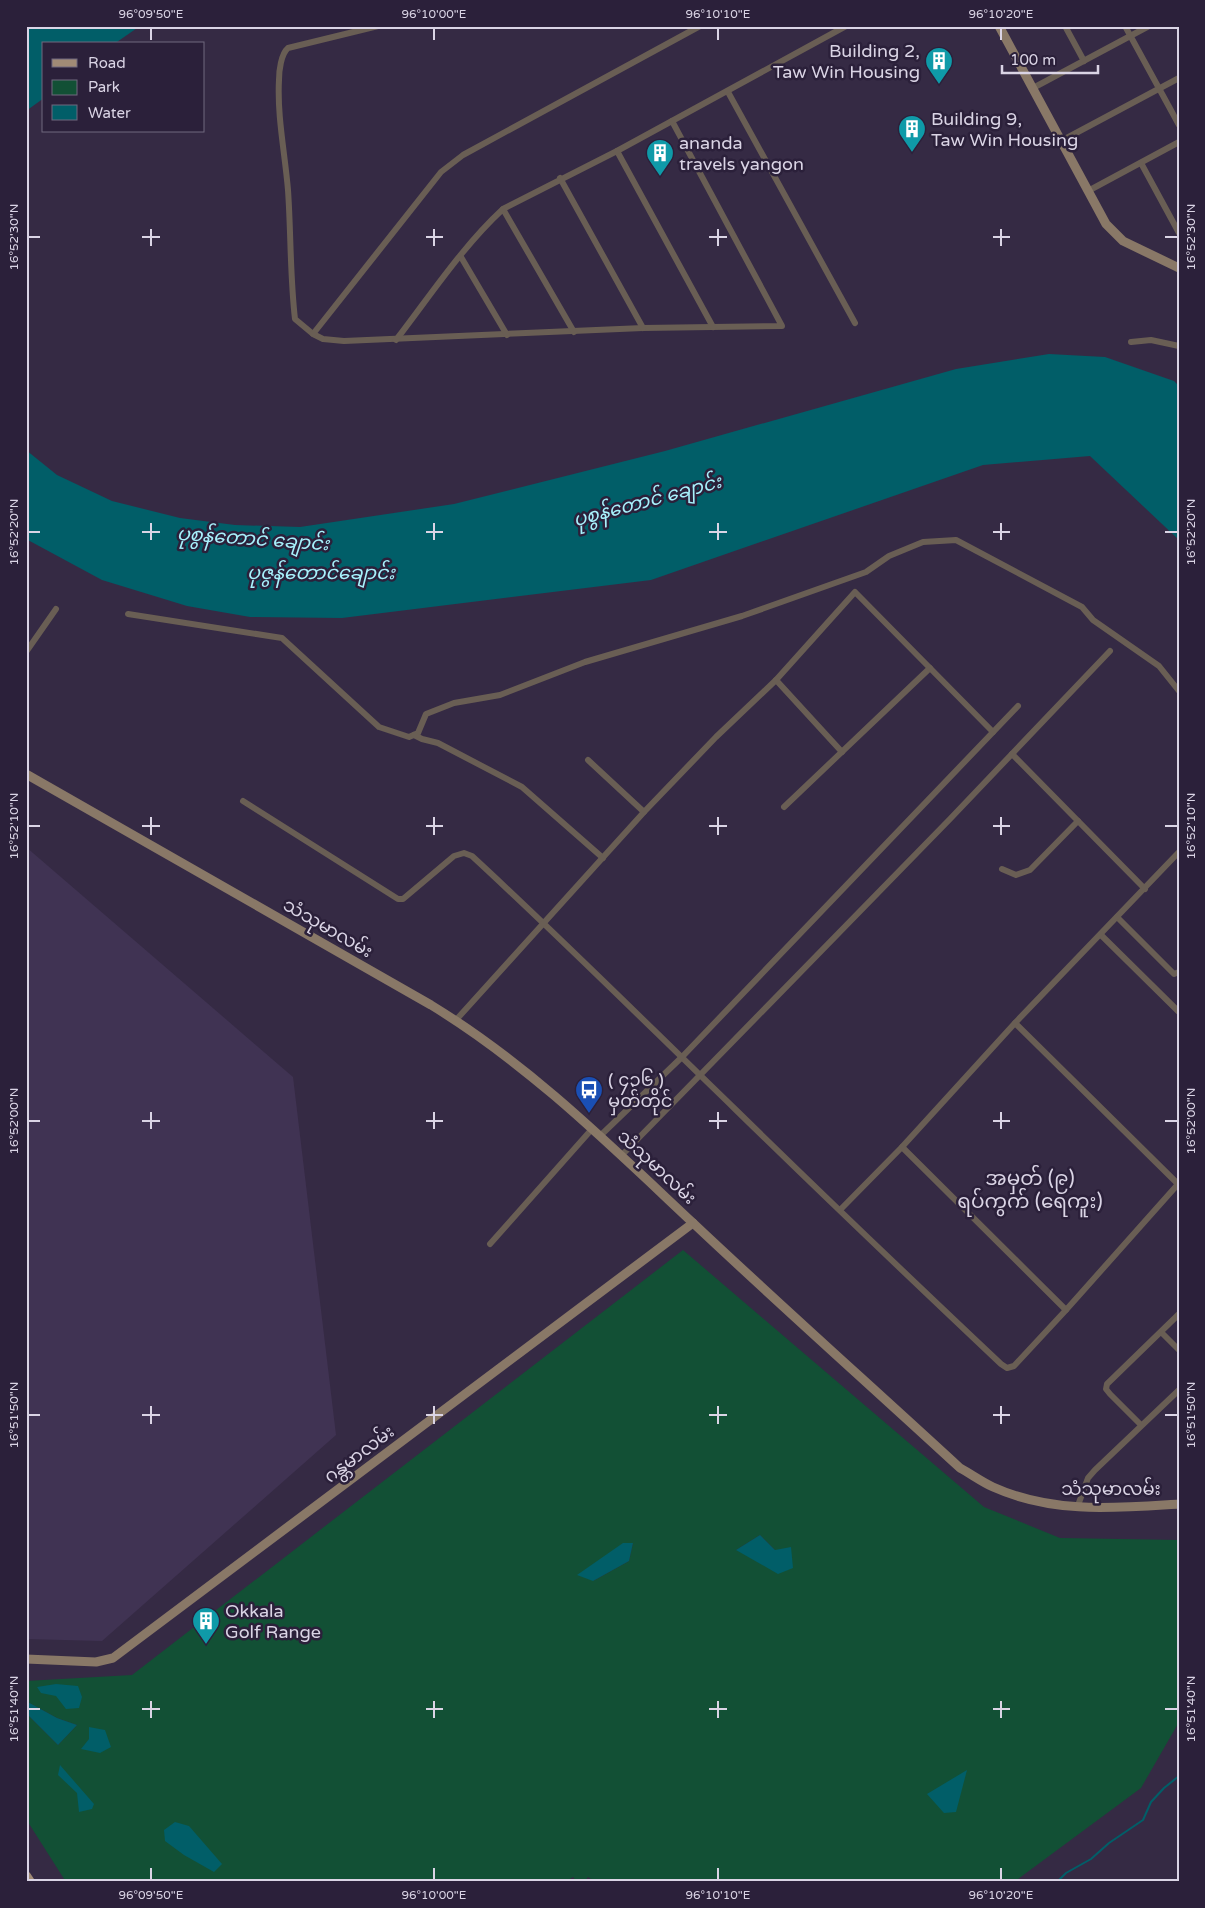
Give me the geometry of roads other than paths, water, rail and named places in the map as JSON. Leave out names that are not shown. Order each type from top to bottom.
[{"type":"main road","points":[[999,26],[1106,224],[1123,241],[1177,266]]},
{"type":"main road","name":"သံသုမာလမ်း","points":[[26,774],[456,1020],[522,1068],[622,1155],[693,1223],[960,1468],[992,1487],[1050,1505],[1077,1508],[1179,1504]]},
{"type":"main road","name":"ဂန္တမာလမ်း","points":[[26,1659],[96,1662],[113,1658],[693,1223]]},
{"type":"main road","points":[[26,1876],[30,1882]]},
{"type":"street","points":[[378,26],[288,48],[285,51],[282,63],[279,88],[288,190],[295,320],[323,339],[344,341],[396,340],[643,328],[782,326],[672,121]]},
{"type":"street","points":[[313,334],[441,172],[464,155],[700,26]]},
{"type":"street","points":[[396,340],[461,257],[504,209],[560,178],[617,151],[728,92],[846,26]]},
{"type":"street","points":[[1065,26],[1084,61]]},
{"type":"street","points":[[1125,26],[1179,125]]},
{"type":"street","points":[[1033,88],[1149,26]]},
{"type":"street","points":[[1061,141],[1179,78]]},
{"type":"street","points":[[728,92],[855,323]]},
{"type":"street","points":[[1088,191],[1179,142]]},
{"type":"street","points":[[617,151],[713,327]]},
{"type":"street","points":[[1141,163],[1179,233]]},
{"type":"street","points":[[560,178],[643,328]]},
{"type":"street","points":[[504,209],[574,332]]},
{"type":"street","points":[[461,257],[507,335]]},
{"type":"street","points":[[1131,342],[1151,340],[1179,346]]},
{"type":"street","points":[[128,614],[282,638],[380,726],[408,737],[418,733],[426,714],[454,703],[500,695],[585,662],[742,616],[866,572],[889,556],[923,542],[956,540],[1082,607],[1094,620],[1159,666],[1179,691]]},
{"type":"street","points":[[456,1020],[644,812],[716,737],[776,680],[855,592],[993,732]]},
{"type":"street","points":[[26,652],[56,610]]},
{"type":"street","points":[[622,1155],[1110,651]]},
{"type":"street","points":[[784,807],[930,668]]},
{"type":"street","points":[[776,680],[842,752]]},
{"type":"street","points":[[600,1136],[682,1057],[1018,706]]},
{"type":"street","points":[[414,735],[438,743],[522,787],[602,858]]},
{"type":"street","points":[[1012,754],[1144,888]]},
{"type":"street","points":[[588,760],[644,812]]},
{"type":"street","points":[[243,800],[398,899],[403,899],[454,856],[460,853],[472,856],[1007,1368],[1014,1366],[1066,1310],[1178,1183],[1015,1023]]},
{"type":"street","points":[[1002,869],[1016,875],[1030,870],[1078,821]]},
{"type":"street","points":[[840,1210],[902,1147],[1015,1023],[1144,888],[1178,856]]},
{"type":"street","points":[[1117,917],[1174,974],[1179,972]]},
{"type":"street","points":[[1101,934],[1179,1012]]},
{"type":"street","points":[[490,1244],[592,1129]]},
{"type":"street","points":[[902,1147],[1066,1310]]},
{"type":"street","points":[[1141,1425],[1110,1394],[1106,1389],[1107,1384],[1179,1314]]},
{"type":"street","points":[[1161,1332],[1179,1350]]},
{"type":"street","points":[[1077,1508],[1088,1478],[1179,1390]]},
{"type":"water","points":[[26,26],[140,26],[117,42],[42,42],[42,99],[26,111]]},
{"type":"water","points":[[1049,354],[1105,357],[1174,381],[1179,386],[1179,540],[1090,456],[983,465],[651,580],[342,618],[250,617],[187,606],[102,580],[26,539],[26,450],[57,475],[112,501],[180,518],[235,525],[300,527],[454,504],[665,451],[956,369]]},
{"type":"water","points":[[760,1535],[775,1550],[791,1547],[793,1568],[778,1574],[736,1550]]},
{"type":"water","points":[[623,1543],[633,1543],[629,1561],[593,1581],[577,1575]]},
{"type":"water","points":[[56,1684],[78,1686],[82,1697],[79,1708],[66,1709],[56,1696],[41,1693],[37,1687]]},
{"type":"water","points":[[26,1701],[57,1718],[77,1725],[58,1745],[26,1713]]},
{"type":"water","points":[[89,1727],[105,1730],[111,1747],[100,1753],[81,1749],[89,1739]]},
{"type":"water","points":[[60,1765],[94,1804],[92,1809],[79,1812],[77,1793],[58,1775]]},
{"type":"water","points":[[967,1770],[956,1812],[944,1813],[927,1794]]},
{"type":"water","points":[[175,1822],[189,1826],[222,1864],[214,1872],[184,1855],[165,1841],[164,1830]]},
{"type":"waterway","points":[[1057,1882],[1066,1873],[1091,1859],[1109,1843],[1143,1820],[1151,1802],[1179,1776]]},
{"type":"place","name":"Building 2, Taw Win Housing","points":[[939,85]]},
{"type":"place","name":"Building 9, Taw Win Housing","points":[[912,153]]},
{"type":"place","name":"ananda travels yangon","points":[[660,177]]},
{"type":"place","name":"( ၄၃၆ ) မှတ်တိုင်","points":[[589,1114]]},
{"type":"place","name":"Okkala Golf Range","points":[[206,1645]]},
{"type":"district","name":"အမှတ် (၉) ရပ်ကွက် (ရေကူး)","points":[[1030,1190]]},
{"type":"water label","name":"ပုစွန်တောင် ချောင်း","points":[[647,500]]},
{"type":"water label","name":"ပုစွန်တောင် ချောင်း","points":[[253,538]]},
{"type":"water label","name":"ပုဇွန်တောင်ချောင်း","points":[[321,572]]}]
